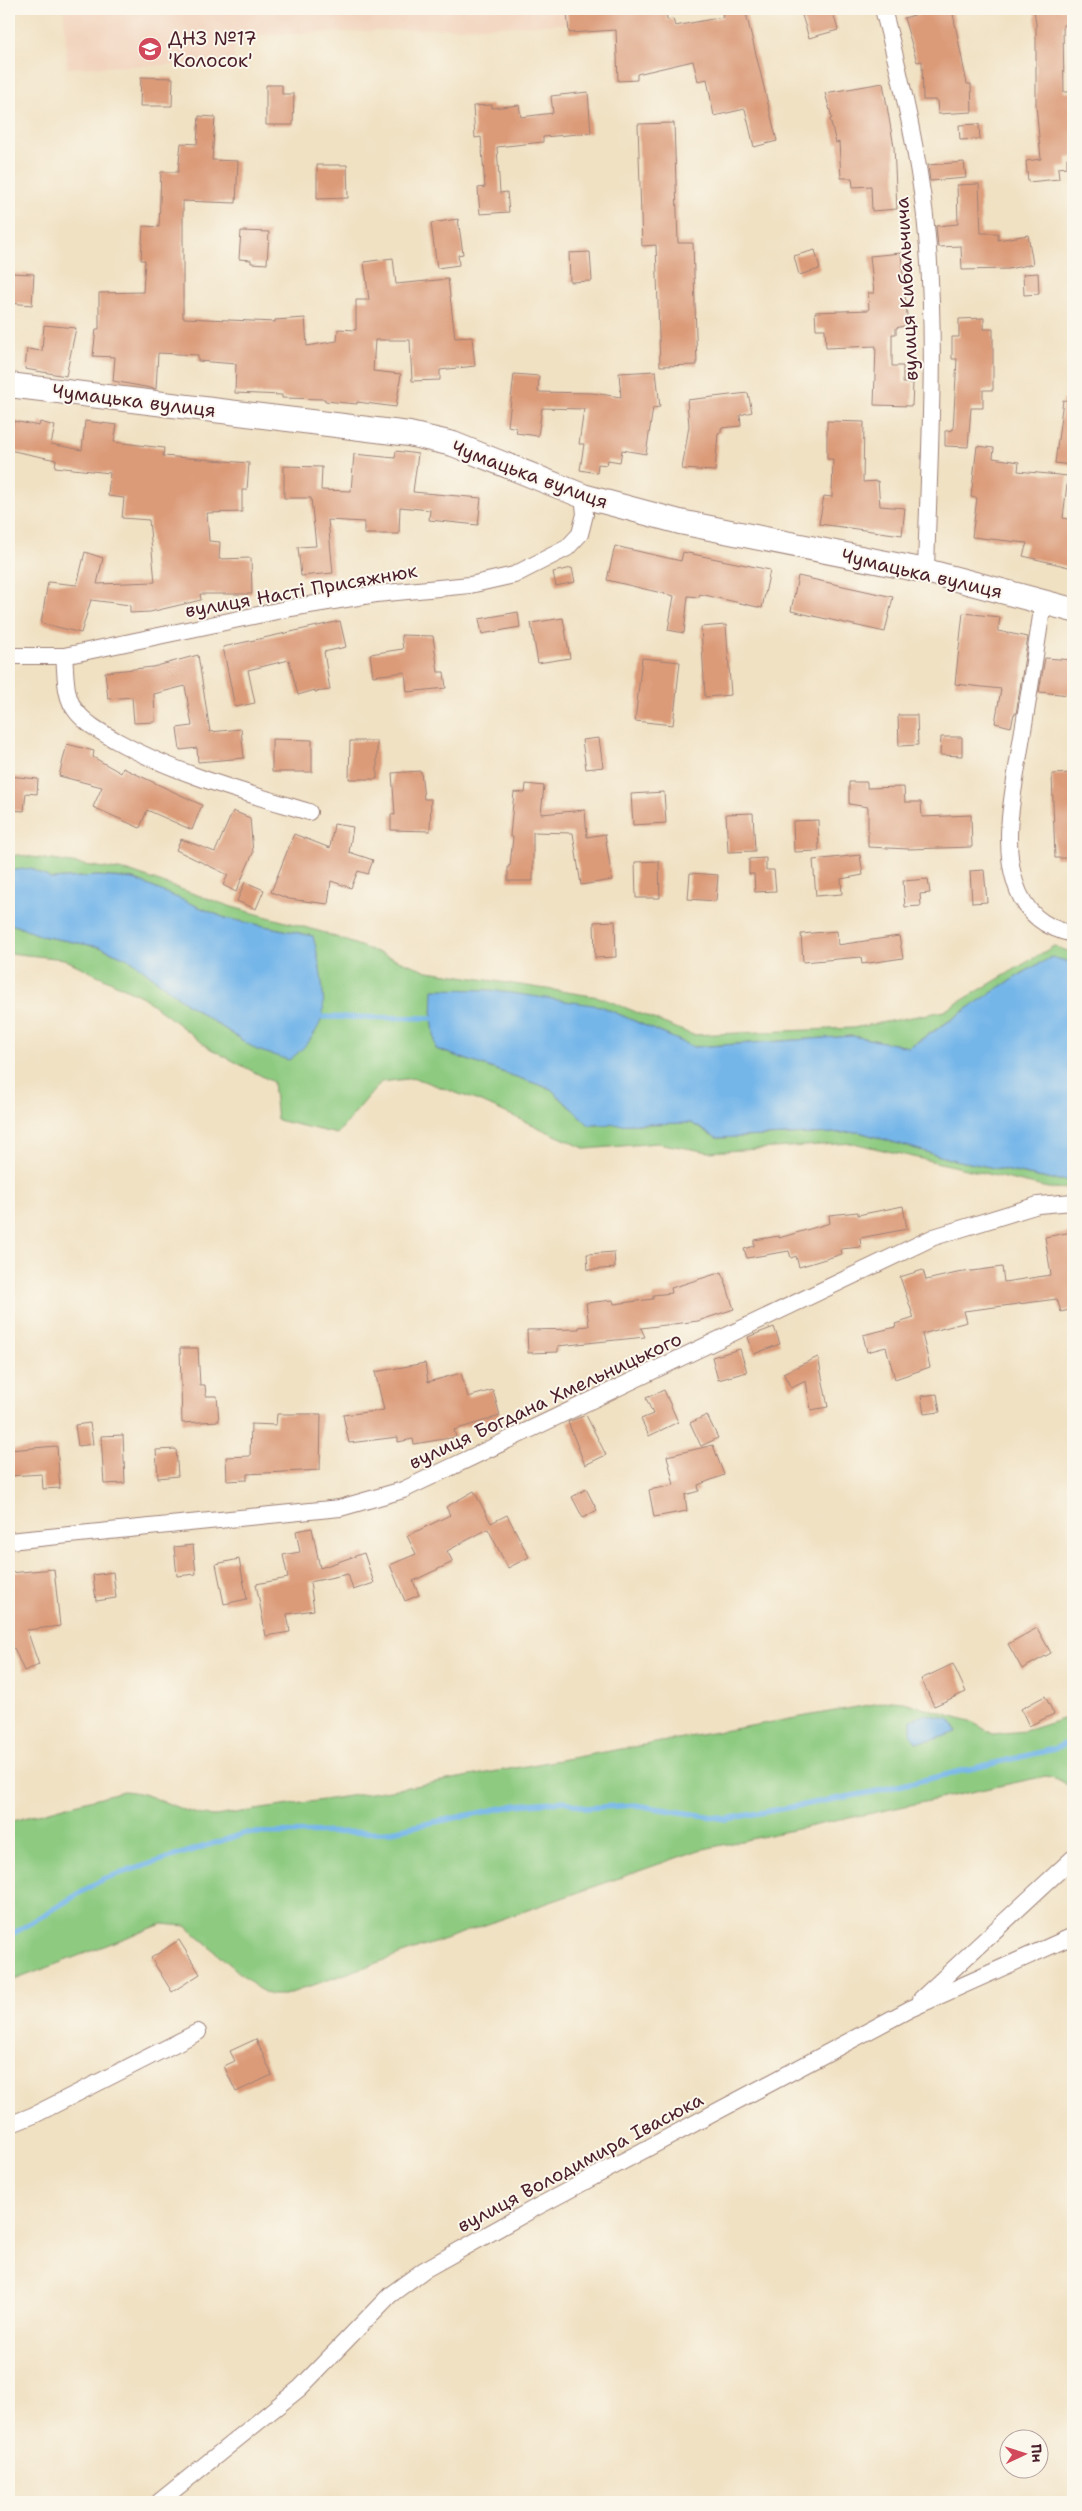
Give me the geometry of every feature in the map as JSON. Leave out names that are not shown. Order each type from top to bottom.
[{"type":"street","name":"вулиця Кибальчича","points":[[883,9],[907,98],[925,216],[932,339],[926,571]]},
{"type":"street","name":"Чумацька вулиця","points":[[9,385],[409,434],[453,444],[583,496],[680,522],[926,571],[1073,610]]},
{"type":"street","name":"вулиця Насті Присяжнюк","points":[[9,656],[64,656],[291,608],[376,594],[470,584],[514,575],[559,552],[580,534],[586,514],[583,496]]},
{"type":"street","points":[[1043,603],[1016,778],[1009,833],[1009,856],[1015,882],[1025,906],[1042,923],[1073,934]]},
{"type":"street","points":[[64,656],[67,690],[75,710],[95,729],[135,751],[214,784],[309,812]]},
{"type":"street","name":"вулиця Богдана Хмельницького","points":[[9,1541],[340,1508],[403,1490],[934,1238],[1038,1205],[1073,1202]]},
{"type":"street","points":[[910,2009],[1073,1858]]},
{"type":"street","name":"вулиця Володимира Івасюка","points":[[159,2502],[300,2388],[371,2314],[406,2281],[535,2208],[910,2009],[1073,1936]]},
{"type":"street","points":[[9,2125],[34,2115],[198,2032]]},
{"type":"shaded area","points":[[64,9],[567,9],[567,24],[234,36],[234,63],[67,68]]},
{"type":"green space","points":[[19,855],[131,872],[232,907],[322,932],[428,971],[599,997],[693,1035],[853,1028],[944,1011],[1054,946],[1073,953],[1073,963],[1052,958],[1024,972],[909,1047],[853,1036],[694,1047],[600,1006],[436,1049],[551,1089],[589,1125],[691,1123],[717,1138],[859,1132],[950,1159],[1053,1180],[1073,1180],[1073,1189],[1048,1188],[853,1143],[709,1152],[657,1143],[586,1149],[484,1103],[415,1078],[381,1082],[337,1134],[277,1120],[273,1082],[209,1048],[143,997],[64,959],[9,953],[9,923],[41,936],[100,947],[131,960],[187,1004],[257,1050],[313,936],[225,918],[133,879],[98,876],[51,879],[31,869],[9,871],[9,856]]},
{"type":"green space","points":[[891,1701],[904,1702],[970,1721],[993,1734],[1025,1731],[1073,1716],[1073,1791],[1061,1781],[1046,1776],[699,1850],[285,1995],[270,1995],[257,1988],[186,1926],[162,1924],[9,1982],[9,1822],[123,1791],[147,1795],[191,1812],[215,1816],[397,1789]]},
{"type":"water","points":[[31,868],[51,879],[98,876],[133,879],[225,918],[313,936],[323,989],[323,1010],[322,1018],[313,1036],[289,1060],[257,1050],[187,1004],[131,960],[100,947],[41,936],[9,923],[9,871]]},
{"type":"water","points":[[1052,957],[1073,963],[1073,1180],[1053,1180],[950,1159],[859,1132],[717,1138],[691,1123],[589,1125],[551,1089],[436,1049],[432,1018],[433,989],[490,990],[600,1006],[694,1047],[853,1036],[909,1047],[997,989]]},
{"type":"water","points":[[926,1714],[951,1720],[957,1732],[936,1739],[916,1742],[911,1735],[911,1720]]},
{"type":"building","points":[[614,9],[666,9],[667,20],[673,19],[675,26],[723,17],[721,9],[745,9],[777,141],[754,147],[745,109],[714,116],[707,79],[698,81],[693,61],[637,74],[637,80],[618,81],[616,30],[569,33],[567,12]]},
{"type":"building","points":[[800,9],[832,9],[838,30],[809,38]]},
{"type":"building","points":[[935,9],[952,9],[967,84],[971,84],[972,112],[938,114],[937,100],[923,100],[922,61],[917,62],[904,18]]},
{"type":"building","points":[[1034,9],[1069,9],[1071,23],[1063,25],[1064,92],[1073,92],[1073,157],[1067,158],[1067,167],[1058,168],[1059,179],[1028,182],[1026,161],[1041,159],[1036,105],[1036,24]]},
{"type":"building","points":[[141,77],[173,78],[172,106],[140,106]]},
{"type":"building","points":[[883,83],[894,147],[897,209],[872,211],[871,186],[853,187],[852,178],[841,178],[839,142],[836,143],[825,93]]},
{"type":"building","points":[[266,85],[282,85],[282,94],[294,94],[293,125],[266,125]]},
{"type":"building","points":[[588,92],[591,133],[543,137],[543,142],[497,147],[500,193],[507,192],[509,212],[480,214],[478,188],[485,187],[481,137],[475,138],[473,106],[492,105],[492,108],[519,105],[521,117],[553,113],[551,96]]},
{"type":"building","points":[[199,116],[215,117],[212,160],[238,161],[236,203],[183,201],[183,318],[275,322],[275,320],[305,318],[307,346],[337,341],[338,329],[356,330],[356,300],[369,300],[364,262],[393,258],[396,284],[448,279],[455,338],[472,337],[475,366],[440,370],[440,380],[412,381],[410,340],[375,340],[373,371],[401,374],[396,407],[357,402],[357,404],[325,401],[325,399],[282,398],[282,395],[235,393],[236,364],[198,361],[198,355],[158,353],[156,389],[113,381],[115,357],[93,356],[96,329],[99,329],[99,293],[143,292],[145,260],[141,260],[143,226],[159,227],[161,172],[178,172],[181,143],[197,144]]},
{"type":"building","points":[[674,123],[678,243],[693,243],[697,365],[660,366],[656,245],[642,246],[638,124]]},
{"type":"building","points":[[979,124],[980,139],[960,140],[959,125]]},
{"type":"building","points":[[964,162],[966,178],[930,181],[928,165]]},
{"type":"building","points":[[317,165],[347,165],[348,198],[317,199]]},
{"type":"building","points":[[979,184],[981,233],[998,233],[998,240],[1028,235],[1033,264],[1008,269],[962,270],[961,246],[938,247],[936,226],[958,224],[957,185]]},
{"type":"building","points":[[458,219],[463,254],[458,255],[459,265],[437,268],[431,223]]},
{"type":"building","points":[[241,231],[269,232],[267,264],[251,263],[251,260],[239,259]]},
{"type":"building","points":[[815,250],[820,269],[799,275],[794,256]]},
{"type":"building","points":[[590,252],[592,281],[570,282],[569,253]]},
{"type":"building","points":[[901,253],[908,325],[896,328],[896,334],[892,334],[892,366],[903,366],[903,383],[913,383],[912,406],[874,405],[876,346],[826,348],[825,329],[816,329],[815,312],[869,310],[868,293],[874,293],[870,256]]},
{"type":"building","points":[[9,273],[34,274],[32,305],[9,303]]},
{"type":"building","points":[[1038,273],[1039,294],[1024,295],[1023,274]]},
{"type":"building","points":[[984,318],[984,329],[993,329],[993,390],[983,390],[983,408],[971,408],[968,447],[945,446],[945,431],[953,430],[957,359],[952,359],[952,337],[959,337],[959,319]]},
{"type":"building","points":[[44,325],[76,328],[66,376],[25,369],[27,349],[42,351]]},
{"type":"building","points":[[656,371],[660,407],[653,408],[646,454],[622,450],[620,462],[608,460],[607,465],[598,464],[597,473],[580,470],[584,444],[579,444],[584,409],[542,408],[538,436],[516,433],[517,428],[508,426],[514,374],[539,376],[538,392],[592,393],[621,397],[619,373]]},
{"type":"building","points":[[748,393],[752,412],[740,415],[741,426],[721,428],[721,432],[718,433],[715,471],[682,469],[689,426],[687,400]]},
{"type":"building","points":[[1063,400],[1073,401],[1071,465],[1055,463]]},
{"type":"building","points":[[14,421],[39,426],[40,422],[55,426],[51,444],[82,450],[85,421],[117,425],[114,442],[164,448],[163,456],[249,463],[247,490],[242,490],[242,512],[207,513],[209,541],[220,542],[219,559],[251,558],[252,594],[200,594],[201,600],[150,612],[130,613],[130,605],[91,600],[81,633],[41,623],[48,582],[77,585],[85,552],[103,558],[97,584],[155,582],[149,520],[122,518],[124,498],[108,496],[110,473],[55,467],[56,460],[9,450],[9,434],[11,435]]},
{"type":"building","points":[[827,421],[864,422],[863,482],[878,481],[880,506],[905,508],[902,535],[819,524],[824,496],[832,497],[833,459],[827,459]]},
{"type":"building","points":[[977,446],[994,448],[993,458],[1019,462],[1018,471],[1068,476],[1063,518],[1073,520],[1073,568],[1023,556],[1027,543],[972,537],[977,498],[971,497]]},
{"type":"building","points":[[396,451],[418,454],[413,492],[481,498],[478,525],[429,520],[430,510],[400,507],[399,534],[364,534],[364,522],[328,520],[333,573],[301,576],[298,547],[316,546],[311,498],[284,498],[284,466],[322,467],[321,490],[351,491],[354,454],[395,458]]},
{"type":"building","points":[[615,546],[681,561],[683,552],[770,570],[762,608],[700,594],[699,597],[688,596],[684,633],[668,630],[674,596],[607,580]]},
{"type":"building","points":[[572,568],[575,582],[556,586],[553,572]]},
{"type":"building","points":[[798,576],[893,597],[885,632],[791,611]]},
{"type":"building","points":[[518,612],[520,627],[482,634],[479,619]]},
{"type":"building","points":[[963,613],[1000,617],[998,631],[1028,637],[1016,714],[1014,714],[1011,727],[995,723],[1001,689],[955,684]]},
{"type":"building","points":[[563,618],[570,658],[538,663],[531,623]]},
{"type":"building","points":[[340,621],[346,647],[324,652],[330,690],[315,692],[315,690],[298,695],[289,660],[248,670],[255,703],[235,707],[223,647]]},
{"type":"building","points":[[726,625],[731,695],[705,697],[701,627]]},
{"type":"building","points":[[401,635],[433,636],[438,672],[444,672],[446,688],[407,692],[405,672],[373,676],[370,654],[403,649]]},
{"type":"building","points":[[198,655],[210,732],[241,729],[244,758],[198,762],[197,748],[180,750],[177,728],[192,726],[185,686],[154,694],[155,722],[134,723],[132,697],[108,699],[105,672],[153,667]]},
{"type":"building","points":[[642,658],[680,662],[673,725],[635,721]]},
{"type":"building","points":[[1045,658],[1073,660],[1070,695],[1039,692]]},
{"type":"building","points":[[898,715],[917,715],[918,745],[899,746]]},
{"type":"building","points":[[941,737],[962,737],[962,756],[940,755]]},
{"type":"building","points":[[599,738],[603,767],[586,769],[582,740]]},
{"type":"building","points":[[272,739],[312,740],[312,772],[272,772]]},
{"type":"building","points":[[350,741],[377,741],[377,779],[349,779]]},
{"type":"building","points":[[67,744],[94,751],[93,757],[121,773],[123,768],[202,805],[192,830],[147,810],[140,828],[93,807],[102,787],[59,776]]},
{"type":"building","points":[[421,771],[424,799],[431,799],[430,831],[391,830],[391,814],[395,815],[392,773]]},
{"type":"building","points":[[1073,773],[1073,858],[1055,858],[1052,774]]},
{"type":"building","points":[[9,776],[38,779],[37,794],[26,793],[24,811],[9,810]]},
{"type":"building","points":[[849,782],[867,782],[867,788],[904,787],[905,802],[921,802],[922,817],[971,815],[972,847],[908,849],[868,847],[868,807],[849,804]]},
{"type":"building","points":[[526,784],[544,786],[541,814],[585,810],[587,837],[605,834],[612,880],[581,885],[573,833],[533,832],[533,881],[508,881],[508,866],[510,866],[513,837],[510,836],[514,792],[525,793]]},
{"type":"building","points":[[664,792],[666,823],[633,825],[631,794]]},
{"type":"building","points":[[233,811],[250,818],[253,853],[236,892],[223,885],[228,875],[176,850],[181,839],[215,852]]},
{"type":"building","points":[[753,813],[755,851],[728,852],[726,814]]},
{"type":"building","points":[[818,820],[819,851],[794,852],[793,821]]},
{"type":"building","points":[[334,824],[353,827],[349,852],[373,860],[368,874],[358,871],[351,888],[331,881],[328,904],[289,899],[271,892],[294,834],[330,848]]},
{"type":"building","points":[[860,855],[863,875],[841,879],[842,894],[816,896],[813,860]]},
{"type":"building","points":[[766,858],[766,870],[774,870],[776,891],[755,892],[754,874],[749,874],[749,859]]},
{"type":"building","points":[[659,861],[660,898],[636,898],[635,862]]},
{"type":"building","points":[[984,870],[987,902],[972,903],[970,871]]},
{"type":"building","points":[[690,873],[718,875],[716,901],[688,899]]},
{"type":"building","points":[[928,879],[930,893],[920,894],[921,906],[905,907],[903,881]]},
{"type":"building","points":[[245,882],[264,890],[256,909],[237,901]]},
{"type":"building","points":[[615,921],[616,957],[595,958],[594,922]]},
{"type":"building","points":[[837,931],[838,945],[899,936],[903,958],[862,964],[861,957],[803,962],[801,934]]},
{"type":"building","points":[[903,1206],[907,1229],[860,1238],[861,1247],[841,1249],[842,1254],[799,1267],[796,1256],[791,1258],[789,1251],[747,1258],[744,1249],[754,1246],[754,1240],[779,1236],[779,1238],[830,1223],[829,1215],[858,1212],[858,1215]]},
{"type":"building","points":[[1072,1232],[1073,1309],[1061,1312],[1057,1299],[964,1311],[967,1322],[922,1334],[930,1367],[895,1379],[886,1347],[867,1352],[863,1335],[896,1327],[895,1324],[914,1318],[900,1277],[923,1270],[926,1280],[957,1273],[1002,1267],[1004,1282],[1051,1275],[1045,1237]]},
{"type":"building","points":[[614,1252],[615,1268],[588,1270],[587,1254]]},
{"type":"building","points":[[722,1272],[734,1309],[698,1321],[641,1328],[645,1337],[558,1346],[558,1352],[528,1353],[527,1330],[579,1329],[579,1327],[589,1326],[586,1303],[613,1300],[614,1304],[653,1299],[653,1295],[672,1293],[671,1288]]},
{"type":"building","points":[[774,1327],[780,1344],[754,1354],[748,1337]]},
{"type":"building","points":[[180,1348],[198,1348],[200,1385],[205,1385],[206,1396],[217,1396],[219,1421],[182,1423]]},
{"type":"building","points":[[740,1349],[747,1372],[718,1380],[712,1357]]},
{"type":"building","points":[[818,1357],[828,1407],[811,1410],[806,1381],[791,1388],[783,1373]]},
{"type":"building","points":[[425,1363],[428,1382],[461,1373],[468,1397],[493,1390],[500,1416],[454,1430],[456,1437],[414,1444],[413,1439],[398,1442],[398,1437],[349,1443],[343,1415],[384,1410],[375,1372]]},
{"type":"building","points":[[664,1390],[678,1422],[649,1436],[641,1419],[653,1414],[646,1398]]},
{"type":"building","points":[[937,1394],[940,1412],[924,1414],[921,1396]]},
{"type":"building","points":[[277,1414],[321,1414],[320,1470],[247,1474],[247,1480],[227,1481],[226,1457],[250,1456],[251,1424],[276,1425]]},
{"type":"building","points":[[586,1415],[606,1455],[585,1465],[568,1422]]},
{"type":"building","points":[[707,1415],[718,1438],[701,1446],[690,1423]]},
{"type":"building","points":[[90,1423],[93,1444],[78,1446],[75,1425]]},
{"type":"building","points":[[123,1435],[125,1483],[104,1484],[101,1436]]},
{"type":"building","points":[[713,1445],[724,1475],[698,1485],[699,1491],[685,1495],[687,1511],[654,1517],[649,1490],[674,1485],[667,1456]]},
{"type":"building","points":[[57,1446],[60,1488],[43,1489],[42,1474],[9,1476],[9,1450]]},
{"type":"building","points":[[176,1449],[178,1476],[158,1478],[156,1450]]},
{"type":"building","points":[[586,1489],[597,1510],[583,1518],[572,1497]]},
{"type":"building","points":[[474,1491],[491,1523],[507,1515],[529,1557],[508,1568],[488,1529],[447,1551],[453,1562],[413,1581],[419,1595],[405,1601],[390,1565],[416,1554],[407,1536],[450,1515],[446,1507]]},
{"type":"building","points":[[312,1528],[320,1568],[364,1553],[374,1583],[353,1590],[348,1574],[310,1582],[314,1610],[287,1614],[290,1632],[266,1636],[256,1584],[288,1578],[283,1555],[300,1552],[296,1531]]},
{"type":"building","points":[[193,1545],[196,1574],[177,1576],[174,1547]]},
{"type":"building","points":[[239,1559],[247,1599],[224,1604],[216,1564]]},
{"type":"building","points":[[54,1569],[60,1626],[27,1630],[39,1665],[24,1671],[14,1648],[9,1650],[9,1573]]},
{"type":"building","points":[[113,1572],[116,1598],[96,1601],[93,1575]]},
{"type":"building","points":[[1037,1628],[1051,1653],[1022,1669],[1008,1644]]},
{"type":"building","points":[[953,1664],[966,1692],[934,1706],[921,1679]]},
{"type":"building","points":[[1045,1696],[1054,1714],[1029,1726],[1021,1709]]},
{"type":"building","points":[[179,1940],[200,1974],[172,1992],[151,1958]]},
{"type":"building","points":[[256,2039],[272,2075],[236,2092],[224,2066],[235,2061],[230,2051]]},
{"type":"waterway","points":[[317,1014],[322,1017],[432,1018],[439,1020]]},
{"type":"waterway","points":[[9,1936],[103,1879],[246,1833],[387,1832],[517,1805],[564,1801],[585,1808],[635,1805],[726,1819],[873,1792],[1054,1749],[1073,1740]]},
{"type":"place","name":"ДНЗ №17 'Колосок'","points":[[150,49]]}]
